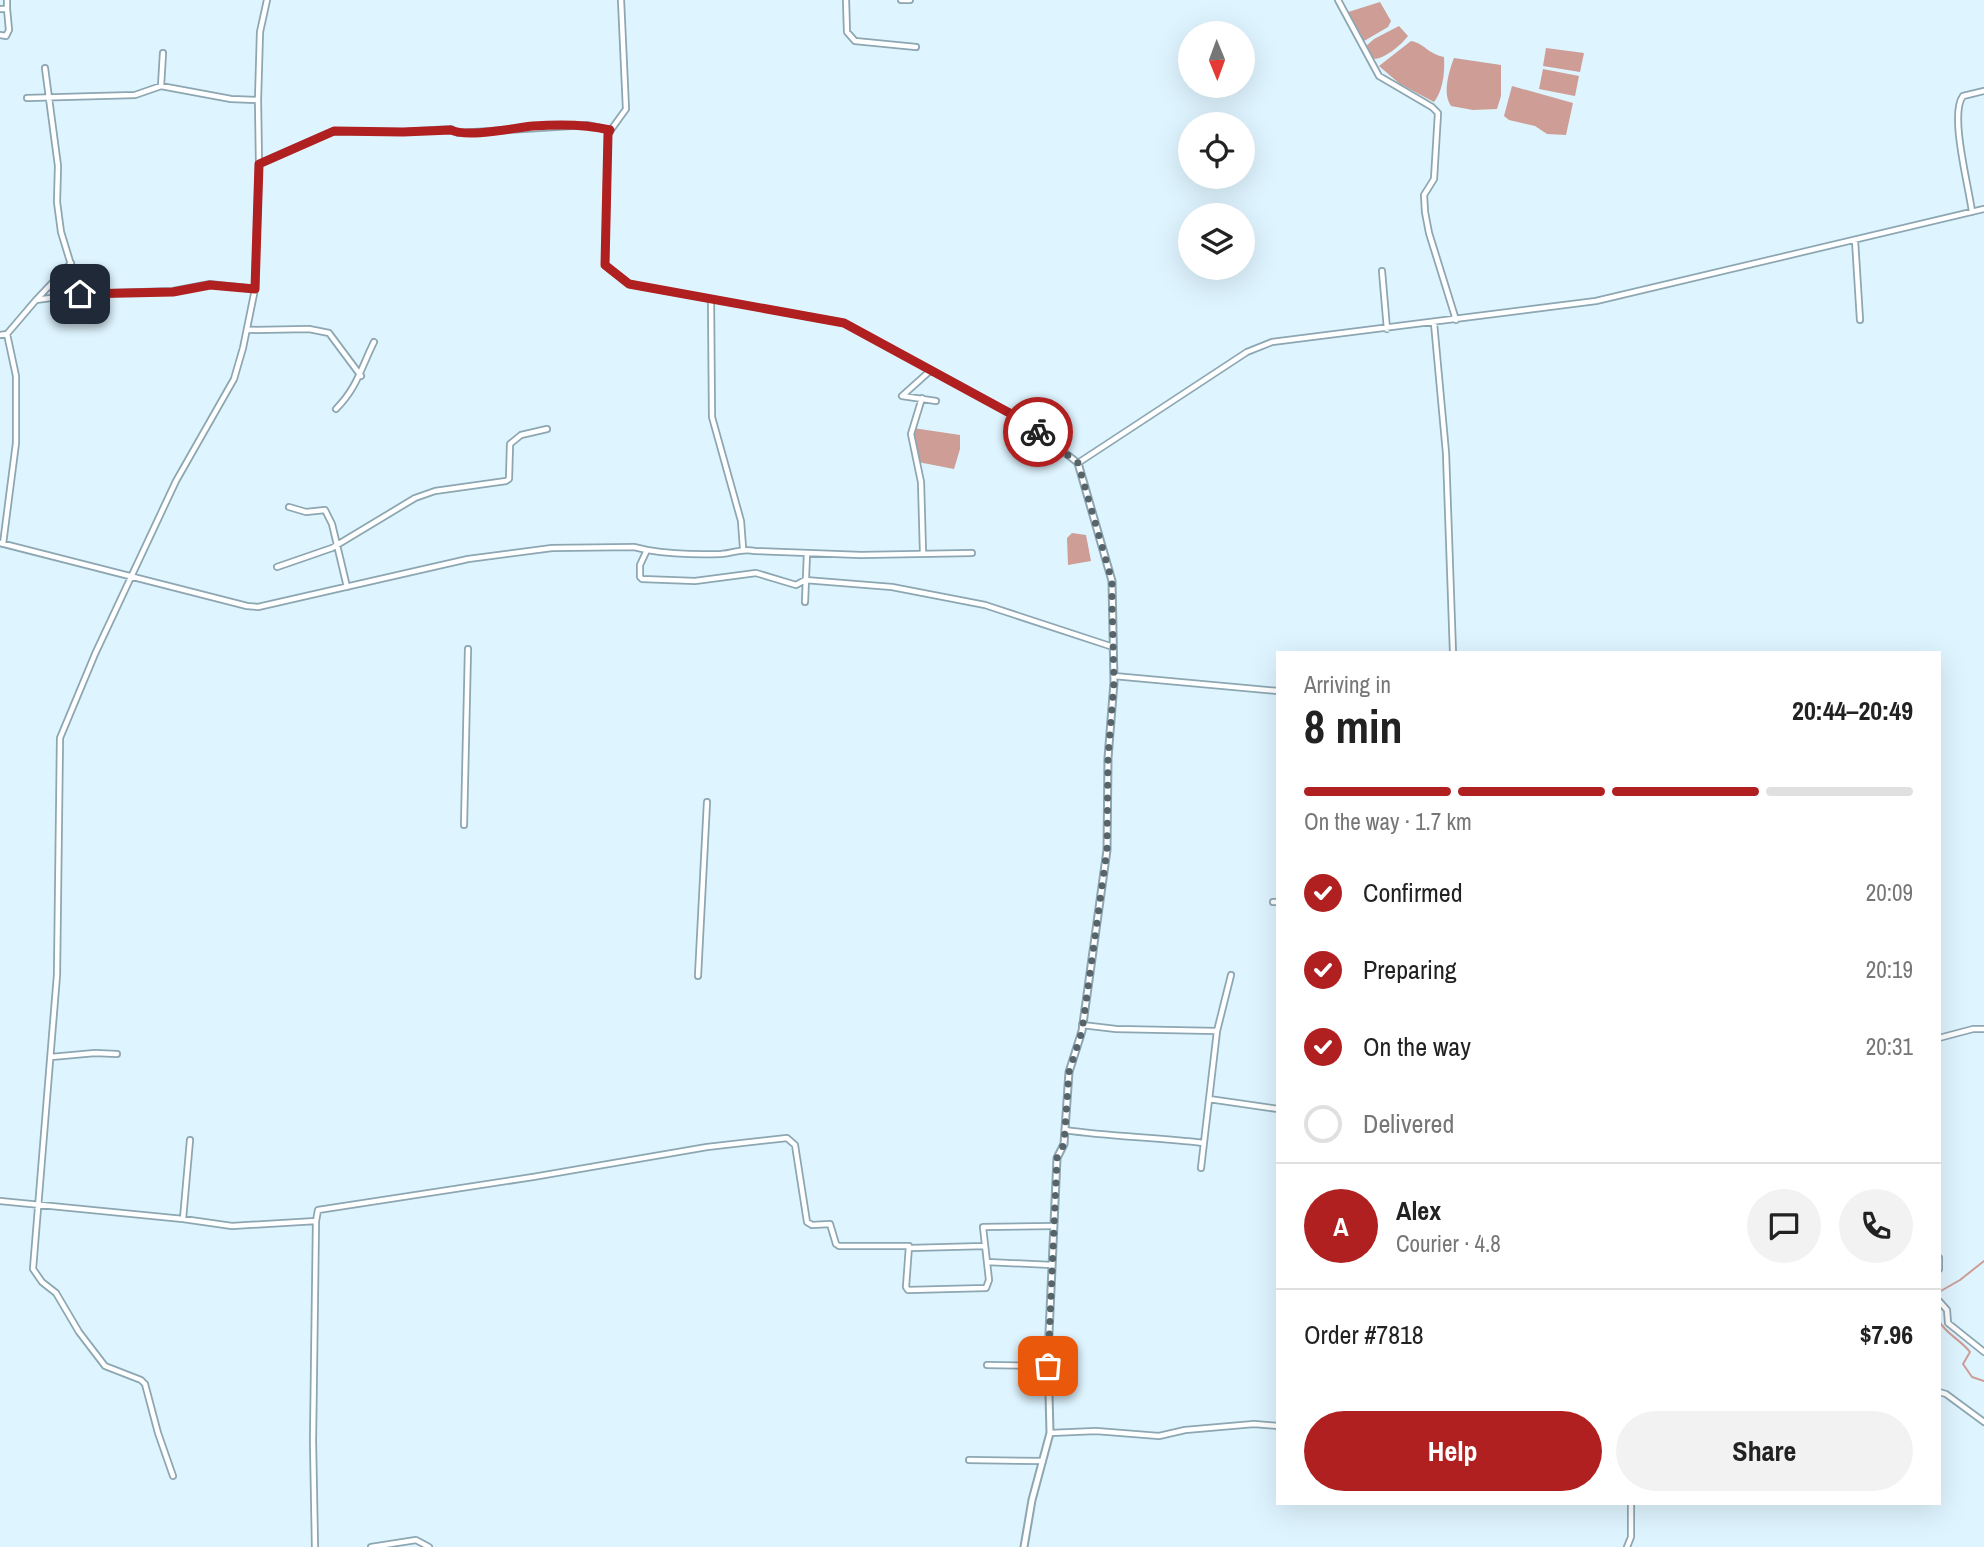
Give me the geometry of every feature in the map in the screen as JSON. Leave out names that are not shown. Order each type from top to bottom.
[{"type":"street","points":[[0,35],[6,36],[9,30],[7,0]]},
{"type":"street","points":[[173,1476],[145,1384],[105,1366],[79,1332],[56,1293],[42,1282],[33,1269],[57,975],[60,738],[64,724],[176,481],[234,379],[255,289],[260,32],[267,0]]},
{"type":"street","points":[[621,0],[626,109],[608,134],[605,265],[629,284],[844,323],[1026,422],[1078,463],[1112,581],[1114,676],[1108,758],[1107,850],[1082,1025],[1069,1072],[1064,1144],[1057,1158],[1048,1366],[1049,1433],[1032,1500],[1024,1547]]},
{"type":"street","points":[[846,0],[847,32],[855,41],[916,47]]},
{"type":"street","points":[[901,0],[910,0]]},
{"type":"street","points":[[1338,0],[1379,76],[1438,113],[1434,178],[1424,195],[1425,212],[1456,320]]},
{"type":"street","points":[[0,9],[7,9]]},
{"type":"street","points":[[161,86],[163,54]]},
{"type":"street","points":[[45,68],[58,166],[57,202],[61,232],[80,294]]},
{"type":"street","points":[[27,98],[135,95],[161,86],[231,99],[258,100]]},
{"type":"street","points":[[1972,212],[1962,154],[1959,106],[1963,96],[1984,91]]},
{"type":"street","points":[[259,164],[334,131],[451,130],[458,133],[587,125],[610,130]]},
{"type":"street","points":[[1078,463],[1247,352],[1272,342],[1596,301],[1984,209]]},
{"type":"street","points":[[1855,240],[1860,320]]},
{"type":"street","points":[[0,335],[7,334],[72,262]]},
{"type":"street","points":[[1382,271],[1387,329]]},
{"type":"street","points":[[36,300],[80,294],[173,292],[210,285],[255,289]]},
{"type":"street","points":[[711,299],[712,417],[741,521],[743,548]]},
{"type":"street","points":[[1434,323],[1446,453],[1453,651]]},
{"type":"street","points":[[247,330],[309,329],[329,333],[361,376]]},
{"type":"street","points":[[7,334],[16,376],[16,443],[2,543],[258,607],[468,559],[552,548],[634,547],[683,555],[729,554],[743,548],[755,551],[861,555],[972,553]]},
{"type":"street","points":[[336,409],[354,389],[373,342]]},
{"type":"street","points":[[931,370],[902,396],[936,401]]},
{"type":"street","points":[[922,398],[911,435],[921,482],[923,552]]},
{"type":"street","points":[[277,567],[332,548],[425,494],[506,481],[509,479],[510,444],[521,435],[547,429]]},
{"type":"street","points":[[289,507],[306,512],[325,510],[332,524],[346,587]]},
{"type":"street","points":[[647,550],[640,565],[642,579],[695,581],[756,573],[796,585],[806,580],[892,587],[985,605],[1114,647]]},
{"type":"street","points":[[805,602],[807,553]]},
{"type":"street","points":[[464,825],[468,649]]},
{"type":"street","points":[[1114,676],[1276,691]]},
{"type":"street","points":[[698,976],[707,802]]},
{"type":"street","points":[[1201,1168],[1217,1031],[1231,975]]},
{"type":"street","points":[[1082,1025],[1116,1030],[1217,1031]]},
{"type":"street","points":[[1941,1037],[1973,1029],[1984,1029]]},
{"type":"street","points":[[51,1056],[117,1054]]},
{"type":"street","points":[[1209,1099],[1276,1109]]},
{"type":"street","points":[[1065,1130],[1105,1136],[1142,1136],[1203,1143]]},
{"type":"street","points":[[315,1547],[313,1441],[318,1210],[706,1147],[787,1138],[796,1146],[809,1224],[830,1224],[839,1246],[985,1246]]},
{"type":"street","points":[[183,1219],[190,1140]]},
{"type":"street","points":[[0,1201],[232,1226],[316,1221]]},
{"type":"street","points":[[910,1248],[905,1287],[908,1290],[986,1288],[989,1280],[983,1227],[1054,1226]]},
{"type":"street","points":[[987,1262],[1053,1265]]},
{"type":"street","points":[[1941,1303],[1947,1310],[1948,1322],[1984,1352]]},
{"type":"street","points":[[987,1366],[1048,1366]]},
{"type":"street","points":[[1941,1393],[1984,1422]]},
{"type":"street","points":[[1049,1433],[1096,1431],[1159,1436],[1185,1430],[1254,1424],[1276,1426]]},
{"type":"street","points":[[969,1460],[1044,1461]]},
{"type":"street","points":[[1627,1547],[1631,1505]]},
{"type":"street","points":[[371,1547],[416,1541],[429,1547]]},
{"type":"shaded area","points":[[1380,2],[1391,21],[1388,27],[1359,44],[1345,13]]},
{"type":"shaded area","points":[[1399,26],[1408,36],[1388,54],[1373,59],[1365,47]]},
{"type":"shaded area","points":[[1411,41],[1444,57],[1443,81],[1434,102],[1400,84],[1379,66]]},
{"type":"shaded area","points":[[1546,48],[1584,53],[1580,72],[1543,66]]},
{"type":"shaded area","points":[[1454,58],[1501,65],[1501,96],[1497,109],[1473,110],[1451,106],[1447,89]]},
{"type":"shaded area","points":[[1543,69],[1579,76],[1575,96],[1539,89]]},
{"type":"shaded area","points":[[1512,86],[1573,103],[1566,135],[1547,134],[1535,126],[1509,120],[1504,116]]},
{"type":"shaded area","points":[[913,428],[960,435],[960,449],[954,469],[918,462]]},
{"type":"shaded area","points":[[1072,533],[1086,535],[1091,561],[1068,565],[1067,538]]},
{"type":"waterway","points":[[1941,1291],[1984,1261]]},
{"type":"waterway","points":[[1941,1324],[1970,1352],[1963,1364],[1972,1377],[1984,1381]]},
{"type":"way so far","points":[[1038,432],[1078,463],[1112,581],[1114,682],[1108,758],[1107,850],[1082,1031],[1069,1072],[1064,1144],[1057,1158],[1048,1366]]},
{"type":"route","points":[[80,294],[173,292],[210,285],[255,289],[259,164],[334,131],[451,130],[458,133],[587,125],[610,130],[604,233],[605,265],[629,284],[844,323],[1026,422],[1038,432]]}]
